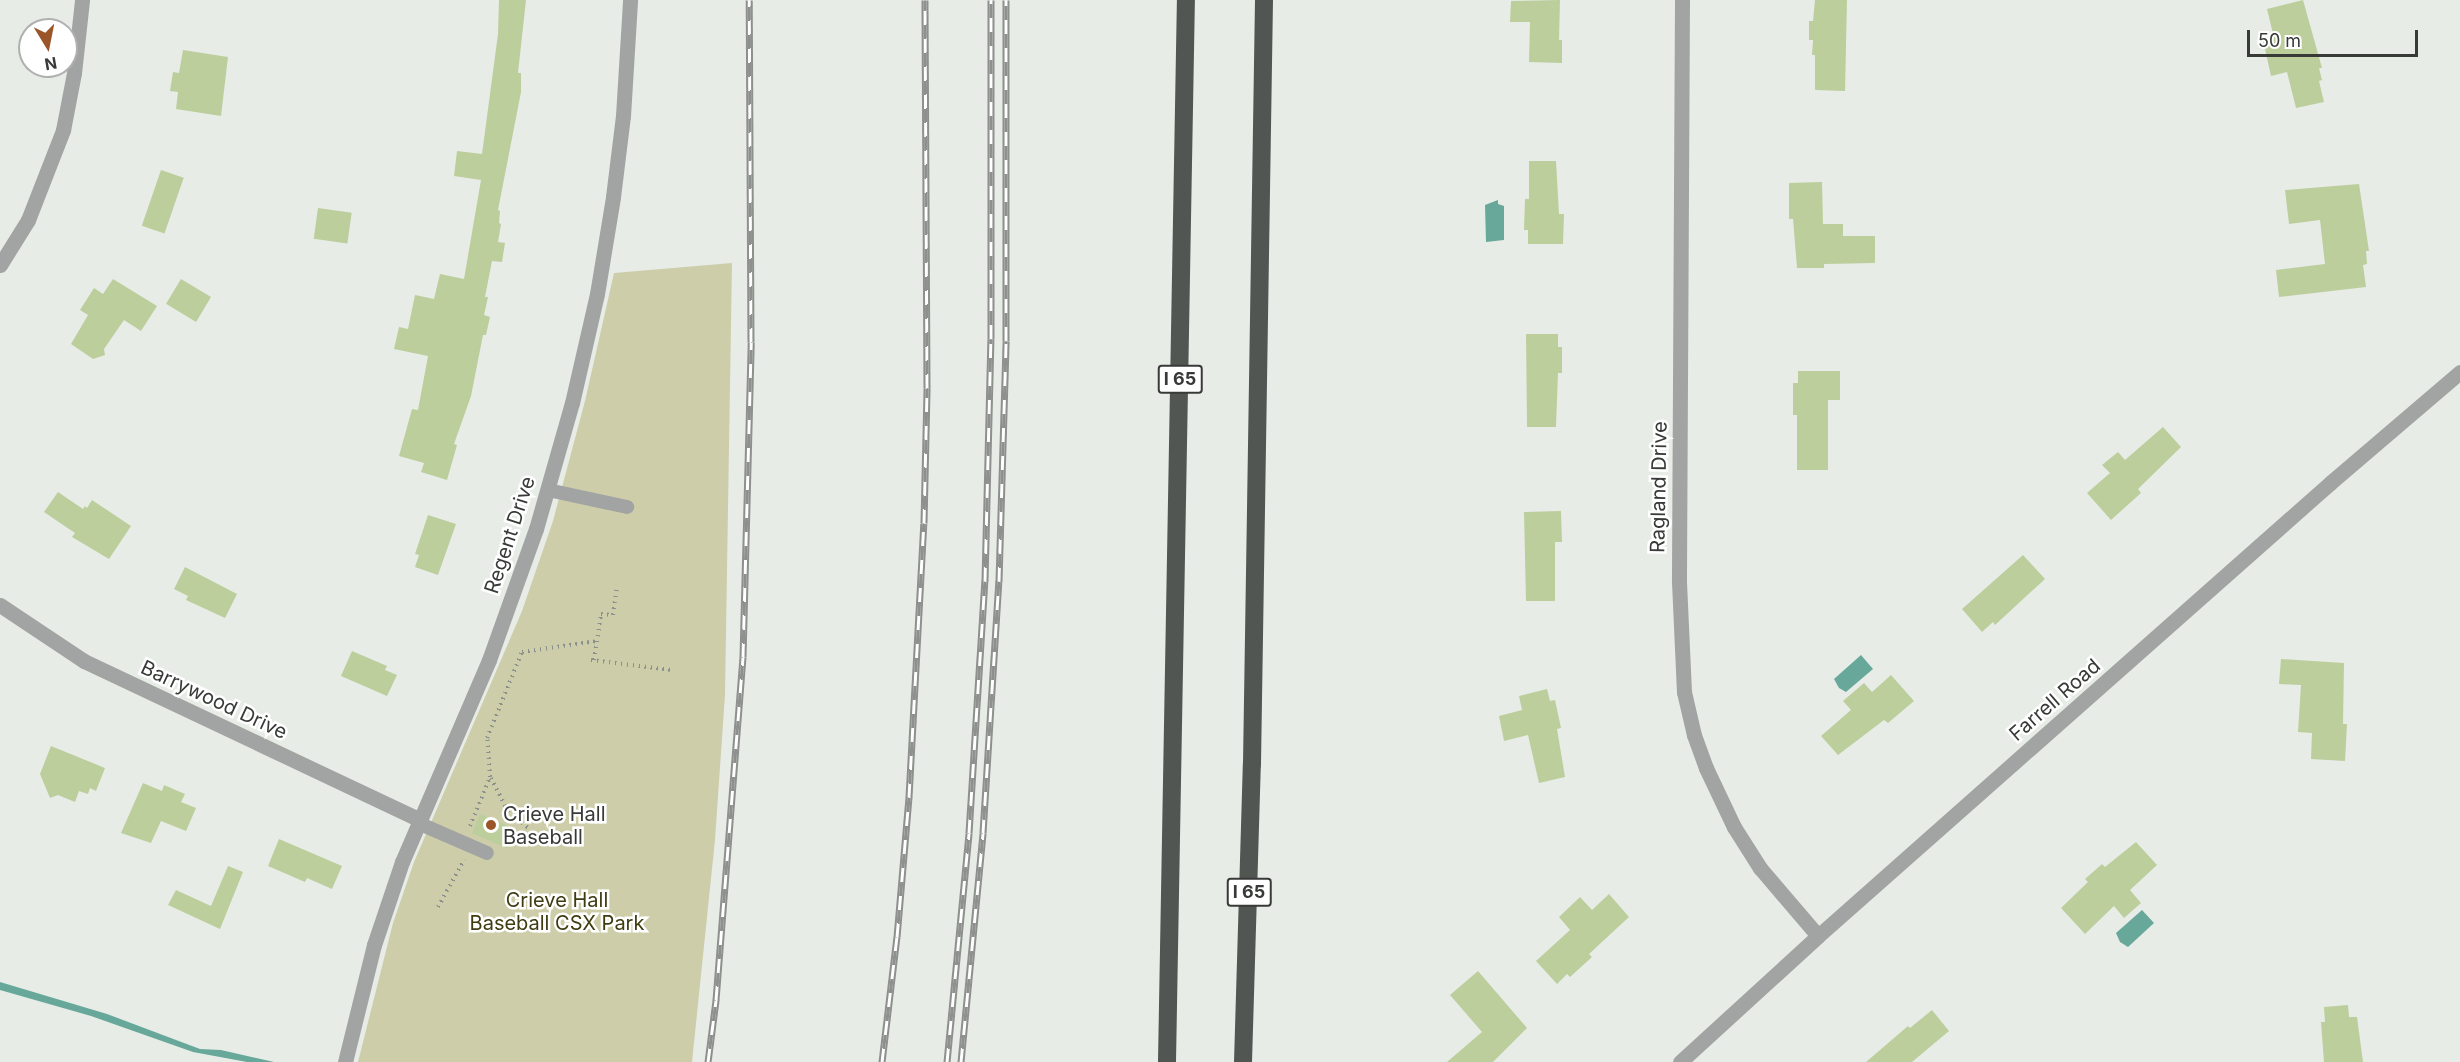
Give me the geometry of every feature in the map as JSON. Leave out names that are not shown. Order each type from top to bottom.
[{"type":"highway","name":"I 65","points":[[1167,1062],[1186,0]]},
{"type":"highway","name":"I 65","points":[[1243,1062],[1252,764],[1264,0]]},
{"type":"street","points":[[0,266],[28,220],[63,130],[74,73],[82,0]]},
{"type":"street","name":"Regent Drive","points":[[345,1062],[374,945],[418,821],[489,660],[548,490],[581,362],[606,242],[623,116],[630,0]]},
{"type":"street","name":"Ragland Drive","points":[[1682,0],[1679,582],[1684,692],[1694,735],[1706,768],[1734,827],[1760,868],[1818,936]]},
{"type":"street","name":"Farrell Road","points":[[1680,1062],[1818,936],[2330,483],[2460,372]]},
{"type":"street","name":"Barrywood Drive","points":[[0,605],[84,662],[418,821]]},
{"type":"lane","points":[[548,490],[627,507]]},
{"type":"lane","points":[[418,821],[487,853]]},
{"type":"path","points":[[617,586],[613,615],[601,614],[593,660],[672,670]]},
{"type":"path","points":[[438,907],[468,845],[490,777],[487,738],[522,652],[597,641]]},
{"type":"path","points":[[490,777],[508,812],[531,830]]},
{"type":"green space","name":"Crieve Hall Baseball CSX Park","points":[[732,263],[725,695],[715,840],[692,1062],[358,1062],[393,923],[414,862],[522,611],[553,521],[585,401],[614,273]]},
{"type":"shaded area","points":[[1498,200],[1498,204],[1504,206],[1504,240],[1486,242],[1485,205]]},
{"type":"shaded area","points":[[1861,655],[1873,669],[1846,692],[1839,688],[1834,679]]},
{"type":"shaded area","points":[[2142,910],[2154,923],[2128,947],[2120,942],[2116,933]]},
{"type":"shaded area","points":[[0,982],[107,1014],[200,1049],[221,1050],[274,1062],[247,1062],[193,1052],[91,1016],[0,990]]},
{"type":"building","points":[[499,0],[526,0],[518,73],[521,73],[521,92],[498,210],[501,224],[498,242],[505,243],[502,262],[492,261],[484,315],[490,317],[486,335],[483,335],[471,396],[454,444],[457,445],[447,480],[421,472],[424,463],[399,456],[412,409],[418,410],[428,356],[394,349],[399,327],[408,329],[415,295],[434,299],[440,274],[464,279],[481,180],[454,176],[457,151],[482,154],[498,34]]},
{"type":"building","points":[[1560,0],[1559,40],[1562,40],[1562,63],[1529,62],[1530,22],[1510,22],[1511,1]]},
{"type":"building","points":[[1815,0],[1847,0],[1845,91],[1815,90],[1815,55],[1812,55],[1813,40],[1809,40],[1809,21],[1813,21]]},
{"type":"building","points":[[2303,0],[2322,68],[2319,68],[2322,80],[2319,81],[2324,102],[2296,108],[2287,72],[2271,76],[2263,40],[2274,38],[2267,9]]},
{"type":"building","points":[[183,50],[228,57],[221,116],[176,109],[178,92],[170,91],[173,72],[179,73]]},
{"type":"building","points":[[1529,161],[1556,161],[1559,214],[1564,214],[1563,244],[1528,244],[1528,230],[1524,230],[1525,199],[1529,199]]},
{"type":"building","points":[[161,170],[184,178],[164,234],[142,226]]},
{"type":"building","points":[[1822,182],[1823,224],[1843,224],[1843,236],[1875,236],[1875,263],[1824,264],[1824,268],[1797,268],[1793,219],[1789,219],[1789,183]]},
{"type":"building","points":[[2359,184],[2369,251],[2366,251],[2367,264],[2363,265],[2366,287],[2279,297],[2276,270],[2325,264],[2320,220],[2289,224],[2285,190]]},
{"type":"building","points":[[318,208],[352,213],[347,243],[314,239]]},
{"type":"building","points":[[113,279],[157,306],[141,331],[124,320],[104,349],[105,355],[93,359],[71,344],[88,315],[80,310],[94,288],[103,294]]},
{"type":"building","points":[[181,279],[211,297],[196,322],[166,304]]},
{"type":"building","points":[[1526,334],[1558,334],[1558,347],[1562,347],[1562,373],[1558,373],[1556,427],[1527,427]]},
{"type":"building","points":[[1798,371],[1840,371],[1840,400],[1828,400],[1828,470],[1797,470],[1797,415],[1793,415],[1793,383],[1798,383]]},
{"type":"building","points":[[2163,427],[2181,447],[2138,489],[2141,493],[2111,520],[2087,493],[2110,473],[2102,465],[2118,452],[2125,460]]},
{"type":"building","points":[[58,492],[83,509],[85,506],[87,508],[92,500],[131,526],[109,559],[72,537],[75,533],[44,512]]},
{"type":"building","points":[[1561,511],[1562,542],[1555,542],[1555,601],[1526,601],[1524,512]]},
{"type":"building","points":[[428,515],[456,524],[438,575],[415,567],[419,555],[415,554]]},
{"type":"building","points":[[2023,555],[2045,579],[1995,625],[1993,622],[1982,632],[1962,609]]},
{"type":"building","points":[[185,567],[237,594],[225,618],[186,600],[188,596],[174,589]]},
{"type":"building","points":[[352,651],[387,666],[385,670],[397,675],[387,696],[341,676]]},
{"type":"building","points":[[2281,659],[2344,663],[2343,724],[2347,724],[2345,761],[2311,759],[2312,733],[2298,732],[2301,685],[2279,684]]},
{"type":"building","points":[[1891,675],[1914,701],[1888,723],[1884,720],[1838,755],[1821,736],[1851,710],[1843,701],[1864,683],[1872,692]]},
{"type":"building","points":[[1547,689],[1550,701],[1555,700],[1561,728],[1557,729],[1565,777],[1539,783],[1528,735],[1504,741],[1499,716],[1522,710],[1519,696]]},
{"type":"building","points":[[51,746],[105,768],[96,791],[90,788],[88,794],[79,791],[75,802],[58,795],[50,798],[40,774]]},
{"type":"building","points":[[143,783],[162,791],[164,785],[185,794],[181,802],[196,808],[186,831],[161,821],[151,843],[121,833]]},
{"type":"building","name":"Crieve Hall Baseball","points":[[480,814],[517,830],[509,849],[472,833]]},
{"type":"building","points":[[279,839],[342,866],[332,889],[307,878],[305,882],[268,866]]},
{"type":"building","points":[[2136,842],[2157,865],[2130,890],[2141,903],[2124,918],[2114,906],[2085,934],[2061,908],[2088,882],[2085,879],[2102,864],[2105,867]]},
{"type":"building","points":[[228,866],[243,872],[220,929],[168,905],[176,890],[211,906]]},
{"type":"building","points":[[1609,894],[1629,917],[1589,954],[1592,957],[1570,977],[1567,974],[1557,984],[1536,961],[1570,930],[1559,917],[1580,897],[1592,910]]},
{"type":"building","points":[[1478,971],[1527,1028],[1493,1062],[1447,1062],[1482,1032],[1450,995]]},
{"type":"building","points":[[2348,1005],[2349,1017],[2357,1017],[2363,1062],[2324,1062],[2321,1022],[2325,1022],[2324,1007]]},
{"type":"building","points":[[1932,1010],[1949,1031],[1912,1062],[1866,1062],[1908,1026],[1910,1028]]},
{"type":"railway","points":[[708,1062],[716,1000],[743,657],[751,342],[749,0]]},
{"type":"railway","points":[[882,1062],[897,937],[909,797],[924,523],[927,388],[925,0]]},
{"type":"railway","points":[[947,1062],[969,833],[985,581],[991,339],[991,0]]},
{"type":"railway","points":[[961,1062],[983,833],[999,581],[1006,341],[1006,0]]},
{"type":"place","name":"Crieve Hall Baseball","points":[[491,825]]}]
